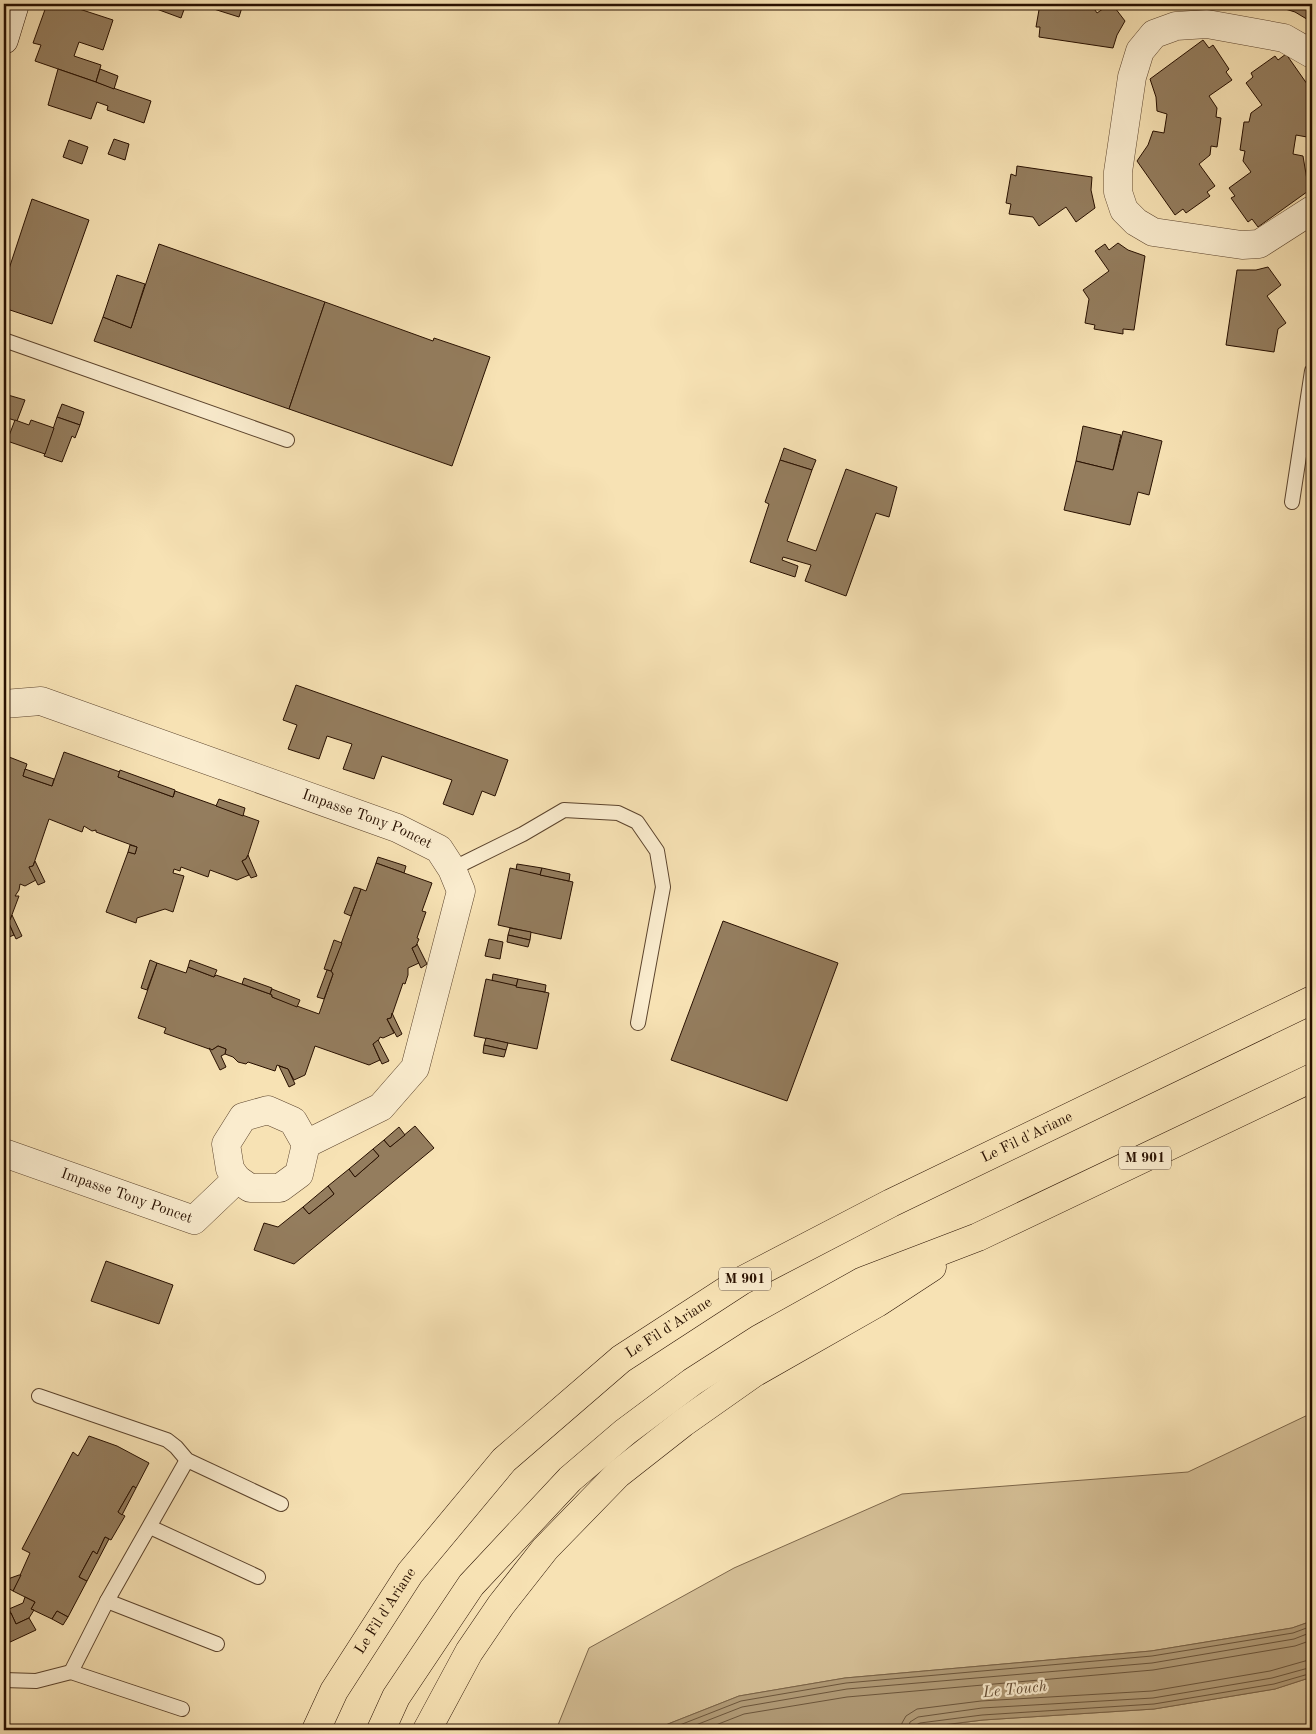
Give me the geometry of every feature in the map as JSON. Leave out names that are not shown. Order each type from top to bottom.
[{"type":"highway","name":"Le Fil d'Ariane","points":[[316,1730],[334,1691],[410,1573],[504,1460],[621,1359],[741,1281],[891,1202],[1312,1000]]},
{"type":"highway","name":"M 901","points":[[381,1730],[396,1698],[471,1585],[570,1480],[625,1432],[692,1382],[759,1339],[862,1281],[978,1237],[1312,1078]]},
{"type":"highway","name":"M 901","points":[[427,1730],[469,1652],[501,1605],[545,1549],[618,1474],[754,1373],[877,1302],[978,1237]]},
{"type":"street","points":[[4,40],[15,4]]},
{"type":"street","points":[[1312,54],[1284,38],[1207,24],[1176,26],[1154,34],[1140,52],[1132,77],[1118,172],[1118,192],[1124,210],[1136,222],[1153,232],[1242,246],[1259,244],[1312,210]]},
{"type":"street","name":"Impasse Tony Poncet","points":[[4,704],[41,701],[397,828],[439,849],[452,869],[462,891],[415,1068],[381,1107],[306,1144]]},
{"type":"street","points":[[268,1110],[293,1121],[306,1144],[299,1174],[280,1188],[250,1188],[238,1179],[230,1169],[226,1144],[243,1118],[268,1110]]},
{"type":"street","name":"Impasse Tony Poncet","points":[[4,1153],[194,1220],[238,1179]]},
{"type":"lane","points":[[4,340],[287,440]]},
{"type":"lane","points":[[1292,502],[1312,372]]},
{"type":"lane","points":[[452,869],[523,834],[564,810],[618,813],[637,822],[657,851],[663,887],[638,1023]]},
{"type":"lane","points":[[39,1396],[167,1440],[187,1460],[281,1504]]},
{"type":"lane","points":[[71,1672],[107,1601],[187,1460]]},
{"type":"lane","points":[[150,1527],[258,1577]]},
{"type":"lane","points":[[107,1601],[217,1644]]},
{"type":"lane","points":[[4,1680],[36,1682],[71,1672],[182,1709]]},
{"type":"shaded area","points":[[1312,1413],[1312,1621],[1292,1628],[1151,1651],[845,1678],[739,1696],[668,1724],[658,1730],[556,1730],[589,1648],[734,1568],[902,1494],[1188,1472]]},
{"type":"shaded area","points":[[1312,1677],[1312,1730],[902,1730],[983,1720],[1154,1709],[1275,1689]]},
{"type":"water","name":"Le Touch","points":[[1312,1621],[1312,1677],[1275,1689],[1154,1709],[983,1720],[902,1730],[658,1730],[668,1724],[739,1696],[845,1678],[1151,1651],[1292,1628]]},
{"type":"building","points":[[47,4],[64,4],[113,20],[103,50],[79,42],[74,56],[101,65],[96,82],[35,61],[41,45],[33,43]]},
{"type":"building","points":[[143,4],[186,4],[181,18]]},
{"type":"building","points":[[198,4],[243,4],[239,17]]},
{"type":"building","points":[[1040,4],[1091,4],[1097,13],[1112,4],[1125,21],[1117,35],[1113,48],[1039,37],[1040,27],[1036,27]]},
{"type":"building","points":[[1283,4],[1312,4],[1312,19],[1310,21],[1295,12],[1282,8]]},
{"type":"building","points":[[1203,40],[1209,48],[1213,45],[1229,69],[1226,72],[1232,80],[1209,96],[1217,108],[1216,117],[1221,118],[1217,147],[1211,146],[1210,155],[1199,164],[1215,186],[1207,192],[1210,196],[1186,213],[1183,209],[1175,215],[1137,161],[1148,145],[1153,131],[1164,133],[1167,114],[1157,111],[1156,97],[1150,79]]},
{"type":"building","points":[[1286,54],[1312,91],[1312,123],[1307,137],[1296,135],[1293,154],[1303,156],[1307,180],[1311,189],[1258,227],[1252,219],[1248,222],[1231,198],[1235,196],[1229,188],[1251,172],[1243,161],[1245,151],[1240,150],[1244,122],[1249,122],[1251,113],[1262,105],[1246,83],[1253,77],[1251,73],[1275,56],[1278,60]]},
{"type":"building","points":[[58,69],[151,101],[144,123],[107,110],[108,106],[97,102],[91,119],[48,105]]},
{"type":"building","points":[[100,69],[118,76],[114,89],[96,82]]},
{"type":"building","points":[[114,139],[129,144],[125,160],[108,154]]},
{"type":"building","points":[[69,140],[88,147],[82,164],[63,157]]},
{"type":"building","points":[[1017,166],[1092,177],[1091,190],[1095,208],[1076,222],[1066,207],[1039,226],[1033,217],[1009,214],[1011,204],[1006,203],[1011,174],[1016,176]]},
{"type":"building","points":[[32,199],[89,220],[52,324],[4,308],[4,284]]},
{"type":"building","points":[[1118,243],[1128,250],[1145,256],[1134,330],[1123,329],[1123,334],[1094,329],[1095,325],[1085,323],[1089,299],[1083,290],[1109,271],[1095,251],[1105,244],[1109,250]]},
{"type":"building","points":[[159,244],[325,302],[289,409],[94,341],[103,317],[131,328]]},
{"type":"building","points":[[1268,267],[1281,285],[1267,296],[1286,323],[1278,329],[1274,352],[1226,345],[1237,270],[1256,270]]},
{"type":"building","points":[[117,275],[145,284],[131,328],[103,317]]},
{"type":"building","points":[[325,302],[433,341],[434,338],[490,357],[452,466],[289,409]]},
{"type":"building","points":[[8,395],[25,400],[17,421],[4,417],[4,402],[6,403]]},
{"type":"building","points":[[62,404],[84,412],[80,425],[57,417]]},
{"type":"building","points":[[57,417],[80,425],[75,438],[72,436],[62,462],[44,456]]},
{"type":"building","points":[[15,420],[29,425],[31,420],[54,428],[45,454],[7,441]]},
{"type":"building","points":[[1083,426],[1121,435],[1113,470],[1076,461]]},
{"type":"building","points":[[1123,431],[1162,441],[1149,495],[1138,492],[1130,525],[1064,510],[1076,461],[1113,470]]},
{"type":"building","points":[[784,448],[816,460],[812,470],[780,460]]},
{"type":"building","points":[[780,460],[812,470],[787,541],[816,551],[846,469],[897,487],[889,517],[876,513],[846,596],[805,581],[811,565],[783,557],[782,560],[798,566],[795,577],[750,562],[769,504],[765,502]]},
{"type":"building","points":[[296,685],[508,760],[495,796],[482,791],[473,815],[443,804],[452,780],[382,756],[374,779],[343,769],[352,744],[327,736],[319,759],[288,749],[297,725],[283,720]]},
{"type":"building","points":[[64,752],[120,772],[118,777],[173,797],[175,791],[259,821],[248,855],[242,861],[249,875],[237,880],[210,870],[208,877],[181,867],[180,871],[174,869],[173,873],[184,876],[173,912],[165,909],[137,918],[136,923],[106,912],[128,852],[135,854],[137,847],[96,832],[96,830],[92,831],[84,826],[82,832],[49,819],[33,866],[29,867],[36,880],[25,886],[20,884],[15,896],[19,896],[8,921],[14,935],[4,939],[4,755],[27,764],[23,776],[52,786]]},
{"type":"building","points":[[25,769],[54,779],[52,786],[23,776]]},
{"type":"building","points":[[120,770],[175,790],[173,797],[118,777]]},
{"type":"building","points":[[219,799],[245,808],[243,816],[216,806]]},
{"type":"building","points":[[130,845],[137,847],[135,854],[128,852]]},
{"type":"building","points":[[248,855],[257,876],[251,878],[242,861]]},
{"type":"building","points":[[378,857],[406,866],[404,873],[376,863]]},
{"type":"building","points":[[35,861],[45,882],[38,885],[29,867],[33,866]]},
{"type":"building","points":[[376,863],[432,883],[422,911],[426,912],[417,938],[419,939],[416,946],[412,948],[419,963],[408,968],[405,984],[403,983],[391,1018],[387,1019],[394,1033],[383,1038],[380,1037],[373,1044],[380,1060],[369,1065],[315,1046],[305,1075],[294,1080],[288,1069],[277,1065],[275,1071],[248,1062],[246,1064],[238,1062],[233,1057],[225,1054],[226,1049],[218,1046],[212,1050],[164,1033],[166,1028],[138,1018],[157,963],[186,973],[188,967],[214,977],[216,975],[319,1014],[333,974],[331,971],[361,889],[366,891]]},
{"type":"building","points":[[517,864],[542,868],[540,875],[516,870]]},
{"type":"building","points":[[510,868],[573,882],[561,939],[498,925]]},
{"type":"building","points":[[542,868],[570,874],[569,881],[540,875]]},
{"type":"building","points":[[354,887],[361,889],[351,916],[344,913]]},
{"type":"building","points":[[12,915],[22,936],[16,939],[8,921]]},
{"type":"building","points":[[723,921],[838,963],[787,1101],[671,1060]]},
{"type":"building","points":[[510,928],[531,932],[530,940],[508,935]]},
{"type":"building","points":[[508,935],[530,940],[528,947],[507,942]]},
{"type":"building","points":[[489,939],[503,942],[500,959],[485,956]]},
{"type":"building","points":[[334,940],[342,943],[331,971],[324,969]]},
{"type":"building","points":[[417,944],[427,964],[421,968],[412,948]]},
{"type":"building","points":[[150,960],[157,963],[147,990],[141,988]]},
{"type":"building","points":[[190,960],[217,970],[214,977],[188,967]]},
{"type":"building","points":[[327,970],[333,974],[324,999],[317,997]]},
{"type":"building","points":[[493,974],[518,979],[516,987],[492,981]]},
{"type":"building","points":[[244,978],[272,988],[270,994],[242,984]]},
{"type":"building","points":[[486,979],[549,993],[537,1049],[474,1036]]},
{"type":"building","points":[[518,979],[546,985],[545,992],[516,987]]},
{"type":"building","points":[[272,989],[300,1000],[297,1007],[272,997],[270,994]]},
{"type":"building","points":[[392,1013],[402,1034],[397,1037],[387,1019],[391,1018]]},
{"type":"building","points":[[486,1038],[508,1043],[506,1050],[484,1045]]},
{"type":"building","points":[[378,1040],[389,1061],[382,1064],[373,1044]]},
{"type":"building","points":[[484,1045],[506,1050],[504,1057],[483,1053]]},
{"type":"building","points":[[218,1046],[226,1049],[225,1054],[221,1056],[226,1067],[220,1070],[209,1048],[212,1050]]},
{"type":"building","points":[[279,1066],[288,1069],[295,1084],[289,1087]]},
{"type":"building","points":[[415,1126],[434,1148],[294,1264],[254,1250],[264,1223],[278,1227],[303,1207],[309,1214],[334,1194],[328,1186],[349,1169],[355,1177],[379,1156],[373,1149],[384,1140],[390,1147]]},
{"type":"building","points":[[399,1127],[405,1135],[390,1147],[384,1140]]},
{"type":"building","points":[[373,1149],[379,1156],[355,1177],[349,1169]]},
{"type":"building","points":[[328,1186],[334,1194],[309,1214],[303,1207]]},
{"type":"building","points":[[106,1261],[173,1285],[159,1324],[91,1301]]},
{"type":"building","points":[[89,1436],[117,1446],[149,1463],[136,1488],[133,1486],[118,1512],[125,1516],[111,1540],[105,1537],[97,1554],[93,1551],[79,1577],[87,1581],[68,1617],[57,1611],[52,1619],[31,1609],[35,1602],[13,1591],[30,1553],[22,1549],[73,1452],[78,1456]]},
{"type":"building","points":[[133,1486],[136,1488],[122,1515],[118,1512]]},
{"type":"building","points":[[105,1537],[109,1539],[87,1581],[79,1577],[93,1551],[97,1554]]},
{"type":"building","points":[[21,1575],[13,1591],[4,1582]]},
{"type":"building","points":[[25,1597],[35,1602],[31,1609],[34,1610],[29,1618],[16,1624],[9,1609],[23,1603]]},
{"type":"building","points":[[57,1611],[68,1617],[63,1625],[52,1619]]},
{"type":"building","points":[[11,1613],[16,1624],[29,1618],[36,1630],[8,1643],[4,1634],[4,1616]]}]
